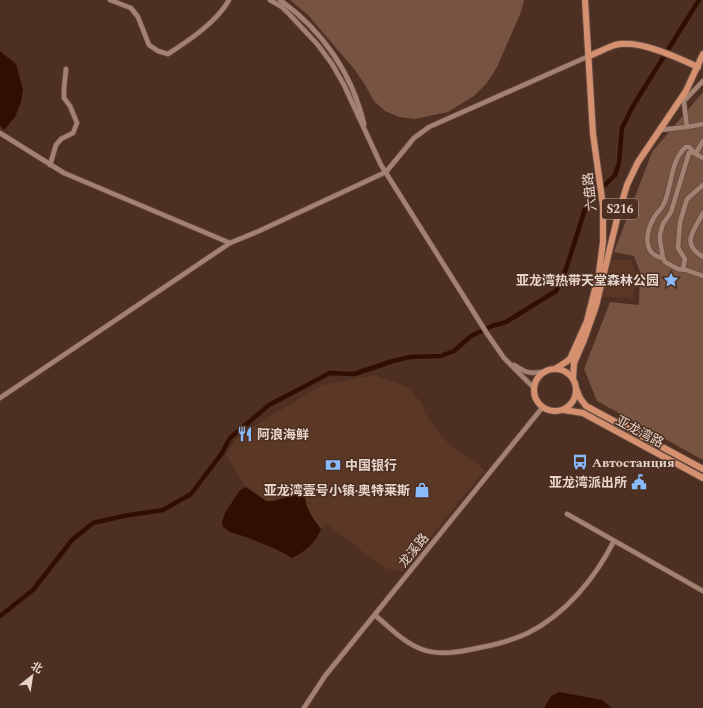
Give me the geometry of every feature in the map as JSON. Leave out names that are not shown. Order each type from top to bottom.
[{"type":"main road","name":"六盘路","points":[[555,369],[566,362],[572,354],[584,327],[593,302],[603,242],[602,201],[593,134],[585,0]]},
{"type":"main road","points":[[589,56],[615,45],[632,43],[658,51],[698,67]]},
{"type":"main road","name":"S216","points":[[576,388],[573,379],[574,363],[596,306],[624,193],[634,169],[684,98],[703,54]]},
{"type":"main road","points":[[555,369],[566,372],[573,379]]},
{"type":"main road","name":"S216","points":[[542,372],[555,369]]},
{"type":"main road","points":[[542,372],[536,379],[533,387],[533,395],[536,402],[542,408],[557,412],[564,410],[571,404],[575,397],[576,388]]},
{"type":"main road","name":"亚龙湾路","points":[[576,388],[580,398],[586,406],[703,469]]},
{"type":"main road","name":"亚龙湾路","points":[[564,410],[584,413],[703,478]]},
{"type":"street","points":[[110,0],[131,8],[138,17],[149,45],[158,51],[168,54],[182,45],[211,21],[229,0]]},
{"type":"street","points":[[270,0],[286,10],[325,54],[344,84],[386,172],[488,335],[504,358],[533,387]]},
{"type":"street","points":[[280,0],[323,39],[336,57],[353,89],[368,137]]},
{"type":"street","points":[[0,398],[230,243],[386,172],[414,138],[430,127],[589,56]]},
{"type":"street","points":[[50,165],[56,145],[61,139],[73,133],[77,123],[70,106],[64,98],[66,69]]},
{"type":"street","points":[[687,127],[684,98],[703,81]]},
{"type":"street","points":[[660,130],[703,124]]},
{"type":"street","points":[[0,133],[50,165],[76,179],[230,243]]},
{"type":"street","points":[[695,153],[703,141]]},
{"type":"street","points":[[663,258],[657,257],[648,247],[647,237],[650,226],[656,215],[662,209],[680,153],[686,147],[689,147],[703,158]]},
{"type":"street","points":[[695,153],[691,152],[688,156],[671,212],[660,234],[660,240],[665,262],[678,269],[683,269],[703,276]]},
{"type":"street","points":[[683,269],[685,259],[678,248],[680,222],[687,199],[703,185]]},
{"type":"street","points":[[703,213],[691,233],[693,249],[703,257]]},
{"type":"street","points":[[504,358],[525,372],[534,374],[542,372]]},
{"type":"street","name":"龙溪路","points":[[304,708],[325,676],[542,408]]},
{"type":"street","points":[[567,514],[703,591]]},
{"type":"street","points":[[375,615],[404,640],[422,649],[442,653],[463,652],[485,647],[528,633],[567,605],[605,559],[614,541]]},
{"type":"shaded area","points":[[290,0],[524,0],[521,12],[497,67],[487,83],[474,96],[448,112],[415,119],[399,117],[385,111],[374,101],[355,70],[308,15]]},
{"type":"shaded area","points":[[0,51],[16,64],[23,90],[21,102],[15,117],[4,130],[0,126]]},
{"type":"shaded area","name":"亚龙湾热带天堂森林公园","points":[[703,92],[703,460],[597,401],[584,369],[610,302],[639,305],[640,272],[634,256],[614,252],[652,152]]},
{"type":"shaded area","points":[[611,260],[631,260],[637,277],[633,298],[602,297]]},
{"type":"shaded area","points":[[375,375],[409,388],[423,405],[424,412],[440,435],[451,446],[478,463],[484,471],[402,572],[384,568],[327,524],[321,529],[305,503],[305,497],[266,501],[246,487],[226,455],[236,439],[243,433],[322,385]]},
{"type":"shaded area","points":[[246,487],[266,501],[274,501],[299,493],[305,497],[310,514],[321,529],[313,542],[305,550],[292,558],[276,549],[230,532],[223,527],[222,522],[225,513],[240,490]]},
{"type":"shaded area","points":[[559,692],[602,700],[612,708],[544,708],[551,696]]},
{"type":"waterway","points":[[0,616],[33,590],[72,540],[93,523],[123,516],[163,510],[191,494],[222,453],[230,438],[269,405],[330,373],[354,374],[410,357],[441,356],[454,351],[471,336],[492,326],[506,322],[556,291],[566,269],[585,209],[595,195],[615,175],[619,163],[622,128],[633,106],[699,0]]},
{"type":"place","name":"亚龙湾热带天堂森林公园","points":[[671,280]]},
{"type":"place","name":"阿浪海鲜","points":[[245,434]]},
{"type":"place","name":"Автостанция","points":[[580,462]]},
{"type":"place","name":"中国银行","points":[[333,465]]},
{"type":"place","name":"亚龙湾派出所","points":[[639,482]]},
{"type":"place","name":"亚龙湾壹号小镇·奥特莱斯","points":[[422,490]]}]
